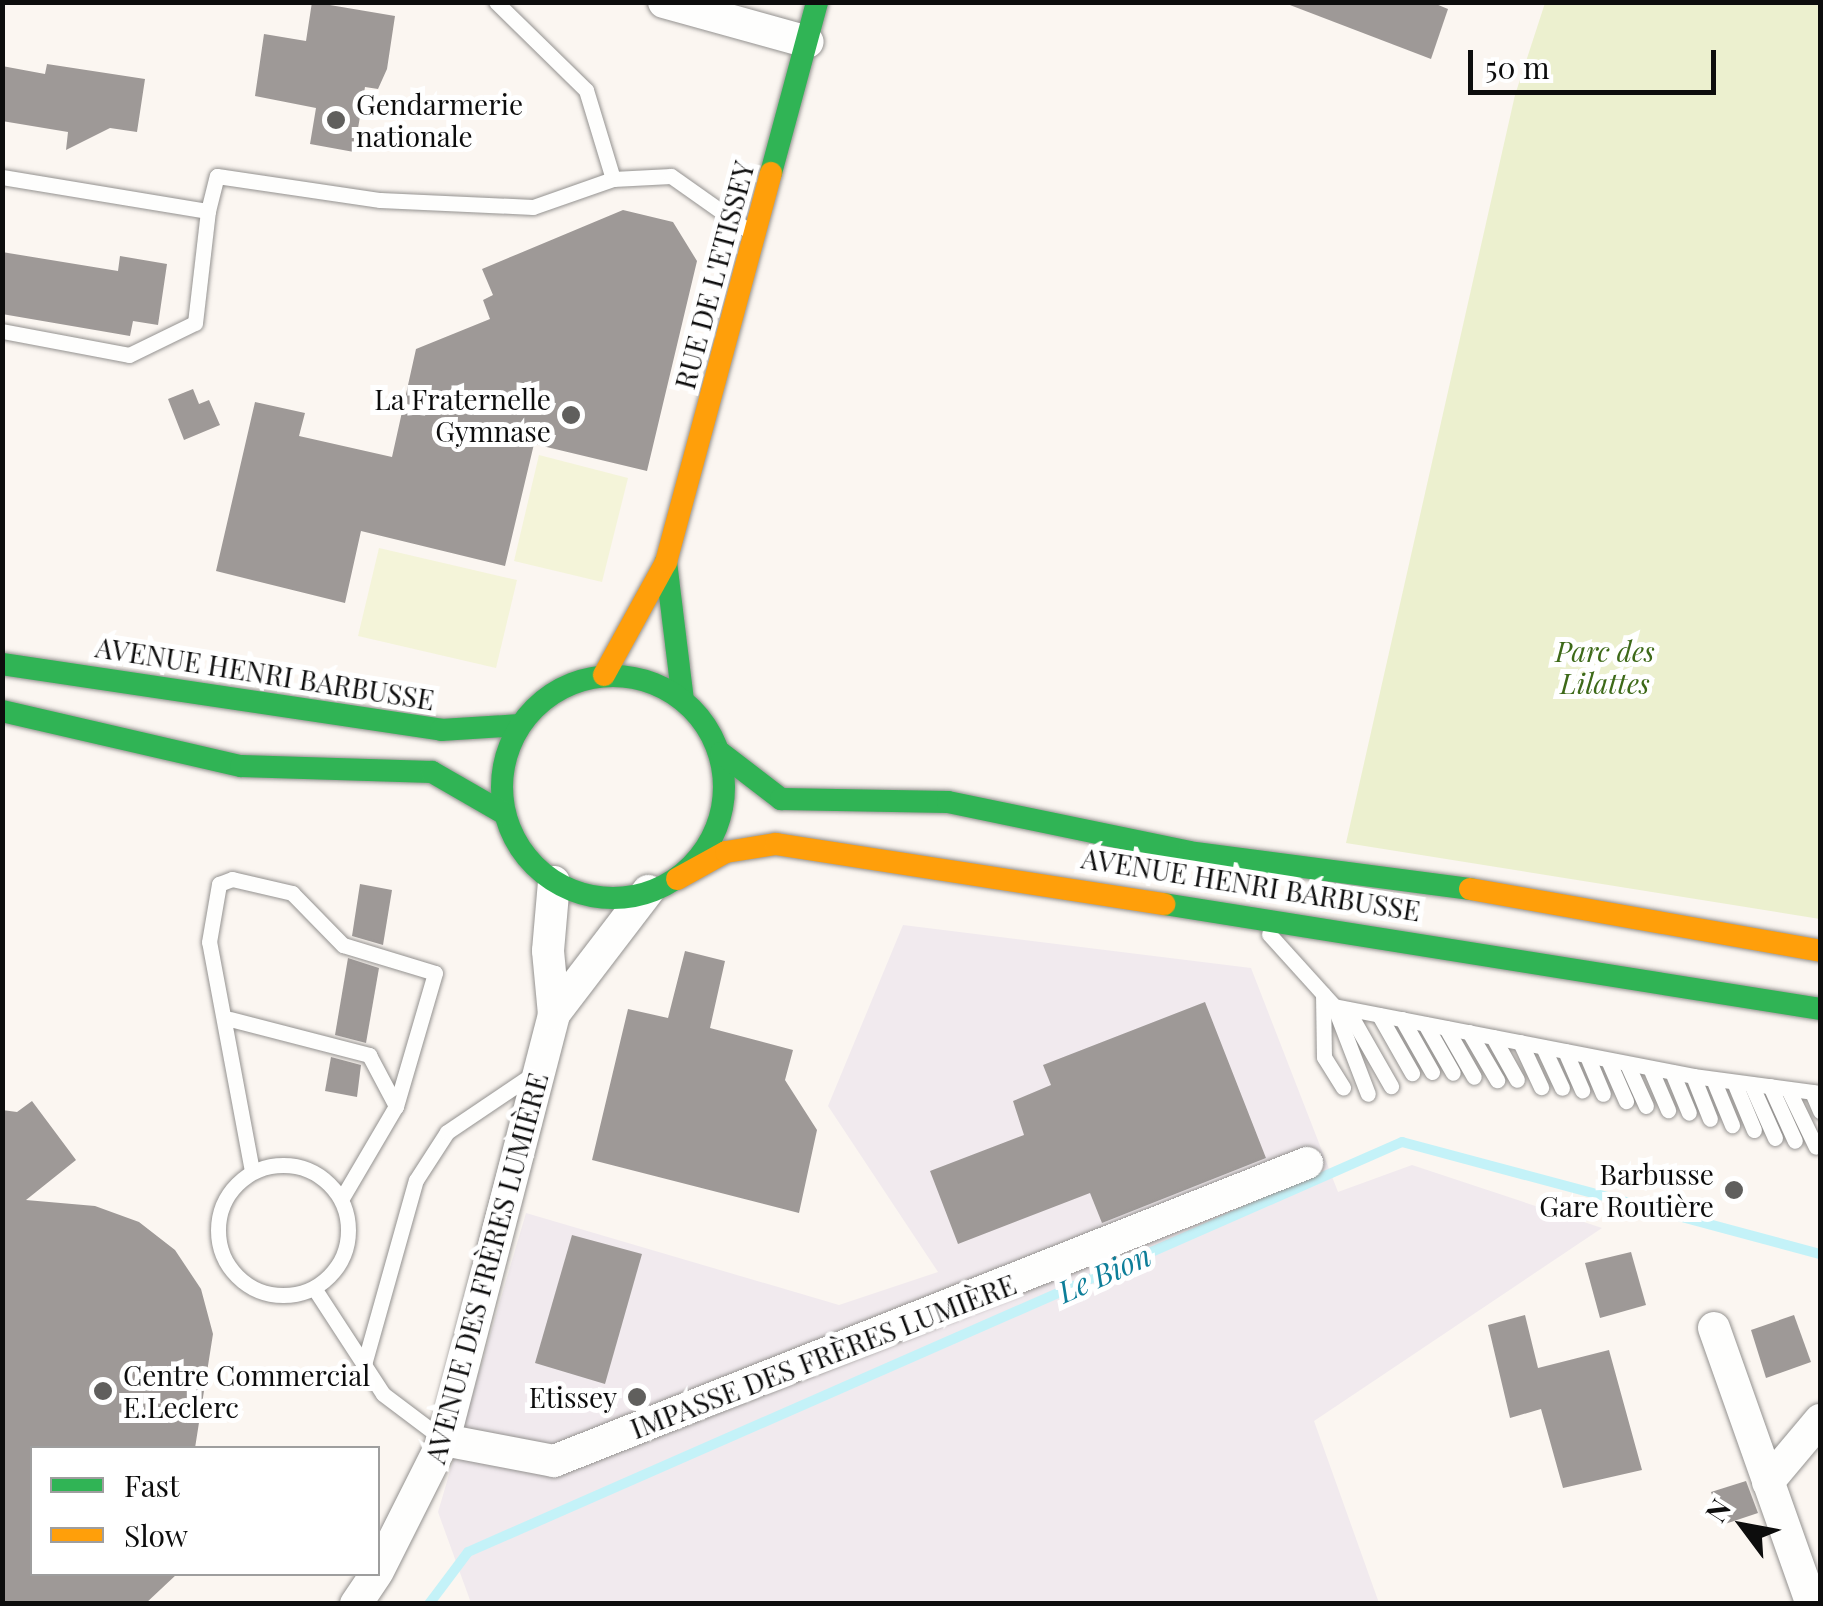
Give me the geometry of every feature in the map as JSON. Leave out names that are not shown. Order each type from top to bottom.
[{"type":"main road","name":"RUE DE L'ETISSEY","points":[[604,675],[666,562],[817,2]]},
{"type":"main road","name":"RUE DE L'ETISSEY","points":[[666,562],[683,700]]},
{"type":"main road","name":"AVENUE HENRI BARBUSSE","points":[[2,664],[441,730],[520,725]]},
{"type":"main road","points":[[604,675],[634,676],[683,700],[703,718],[720,753],[725,800],[715,830],[662,885],[595,897],[554,882],[526,857],[504,814],[503,770],[520,725],[562,686],[604,675]]},
{"type":"main road","points":[[2,711],[241,766],[432,772],[504,814]]},
{"type":"main road","name":"AVENUE HENRI BARBUSSE","points":[[720,753],[781,799],[948,802],[1189,852],[1402,877],[1820,952]]},
{"type":"main road","name":"AVENUE HENRI BARBUSSE","points":[[662,885],[726,852],[776,844],[1253,916],[1820,1009]]},
{"type":"street","points":[[664,2],[808,42]]},
{"type":"street","name":"AVENUE DES FRÈRES LUMIÈRE","points":[[380,1566],[444,1440],[540,1070],[554,1014],[548,952],[554,882]]},
{"type":"street","name":"AVENUE DES FRÈRES LUMIÈRE","points":[[554,1014],[662,885]]},
{"type":"street","name":"IMPASSE DES FRÈRES LUMIÈRE","points":[[444,1440],[554,1461],[1306,1163]]},
{"type":"street","points":[[1714,1328],[1812,1604]]},
{"type":"street","points":[[1768,1482],[1820,1420]]},
{"type":"street","name":"AVENUE DES FRÈRES LUMIÈRE","points":[[356,1604],[374,1576]]},
{"type":"lane","points":[[496,2],[586,90],[613,179]]},
{"type":"lane","points":[[2,176],[208,211]]},
{"type":"lane","points":[[2,331],[129,355],[195,323],[216,176],[380,200],[533,207],[613,179],[688,182],[756,237]]},
{"type":"lane","points":[[252,1171],[230,1019],[209,942],[219,884],[232,879],[292,893],[343,945],[435,973],[396,1106],[342,1198]]},
{"type":"lane","points":[[1253,916],[1335,1003],[1390,1086]]},
{"type":"lane","points":[[1335,1003],[1627,1064],[1816,1092],[1820,1111]]},
{"type":"lane","points":[[1335,1003],[1324,1057],[1343,1088]]},
{"type":"lane","points":[[1335,1003],[1368,1094]]},
{"type":"lane","points":[[1379,1015],[1412,1073]]},
{"type":"lane","points":[[230,1019],[369,1055],[396,1106]]},
{"type":"lane","points":[[1402,1019],[1432,1072]]},
{"type":"lane","points":[[1424,1024],[1453,1073]]},
{"type":"lane","points":[[1446,1028],[1474,1077]]},
{"type":"lane","points":[[1468,1032],[1497,1080]]},
{"type":"lane","points":[[1493,1038],[1518,1080]]},
{"type":"lane","points":[[1520,1042],[1541,1086]]},
{"type":"lane","points":[[1543,1047],[1562,1088]]},
{"type":"lane","points":[[1565,1051],[1582,1090]]},
{"type":"lane","points":[[1587,1056],[1604,1094]]},
{"type":"lane","points":[[1608,1060],[1626,1100]]},
{"type":"lane","points":[[1627,1064],[1646,1106]]},
{"type":"lane","points":[[1650,1068],[1668,1110]]},
{"type":"lane","points":[[363,1368],[416,1180],[447,1132],[540,1070]]},
{"type":"lane","points":[[1672,1072],[1689,1113]]},
{"type":"lane","points":[[1693,1076],[1710,1119]]},
{"type":"lane","points":[[1713,1079],[1732,1125]]},
{"type":"lane","points":[[1734,1082],[1754,1130]]},
{"type":"lane","points":[[1752,1084],[1775,1138]]},
{"type":"lane","points":[[1770,1086],[1795,1141]]},
{"type":"lane","points":[[1788,1089],[1816,1147]]},
{"type":"lane","points":[[302,1168],[342,1198],[349,1232],[340,1265],[314,1288],[264,1291],[235,1278],[224,1261],[217,1227],[227,1194],[252,1171],[302,1168]]},
{"type":"lane","points":[[314,1288],[363,1368],[422,1428],[444,1440]]},
{"type":"shaded area","points":[[903,925],[1251,968],[1338,1192],[1412,1165],[1602,1228],[1314,1421],[1379,1603],[471,1603],[438,1512],[526,1213],[839,1305],[938,1272],[828,1106]]},
{"type":"green space","name":"Parc des Lilattes","points":[[1545,3],[1820,3],[1820,919],[1346,843],[1515,95]]},
{"type":"green space","points":[[539,455],[628,478],[602,582],[514,561]]},
{"type":"green space","points":[[379,548],[517,580],[496,668],[358,636]]},
{"type":"building","points":[[312,2],[395,16],[387,69],[378,89],[365,87],[354,152],[310,144],[316,108],[255,96],[264,34],[306,41]]},
{"type":"building","points":[[1282,2],[1431,2],[1448,9],[1431,59]]},
{"type":"building","points":[[47,64],[145,79],[137,132],[110,128],[66,150],[68,132],[2,121],[2,66],[45,74]]},
{"type":"building","points":[[623,210],[673,222],[697,261],[647,471],[534,444],[505,566],[361,531],[345,603],[216,571],[255,402],[305,413],[299,436],[392,457],[416,349],[490,319],[483,300],[493,295],[482,269]]},
{"type":"building","points":[[2,252],[118,271],[120,256],[167,264],[158,325],[133,321],[130,336],[2,314]]},
{"type":"building","points":[[193,389],[199,404],[209,400],[220,425],[184,440],[168,399]]},
{"type":"building","points":[[360,884],[392,890],[383,945],[352,936]]},
{"type":"building","points":[[685,951],[725,961],[710,1028],[793,1050],[785,1080],[817,1130],[799,1213],[592,1160],[628,1009],[668,1018]]},
{"type":"building","points":[[348,958],[379,968],[366,1043],[335,1035]]},
{"type":"building","points":[[1205,1002],[1266,1158],[1102,1223],[1090,1193],[958,1244],[930,1171],[1024,1135],[1013,1101],[1051,1085],[1043,1065]]},
{"type":"building","points":[[331,1057],[361,1065],[357,1097],[325,1091]]},
{"type":"building","name":"Centre Commercial E.Leclerc","points":[[32,1101],[76,1160],[26,1200],[95,1206],[139,1222],[175,1250],[201,1289],[213,1334],[195,1446],[30,1446],[30,1576],[175,1576],[145,1604],[2,1604],[2,1110],[17,1112]]},
{"type":"building","points":[[572,1235],[642,1254],[605,1384],[535,1363]]},
{"type":"building","points":[[1631,1252],[1646,1305],[1600,1318],[1585,1263]]},
{"type":"building","points":[[1525,1315],[1538,1368],[1609,1350],[1642,1470],[1563,1488],[1541,1409],[1510,1418],[1488,1325]]},
{"type":"building","points":[[1794,1315],[1811,1362],[1766,1378],[1751,1330]]},
{"type":"building","points":[[1746,1481],[1758,1513],[1722,1525],[1711,1492]]},
{"type":"waterway","name":"Le Bion","points":[[429,1604],[468,1552],[1402,1142],[1820,1254]]},
{"type":"traffic: fast","points":[[771,173],[817,2]]},
{"type":"traffic: fast","points":[[666,562],[683,700]]},
{"type":"traffic: fast","points":[[2,664],[441,730],[520,725]]},
{"type":"traffic: fast","points":[[613,676],[655,685],[691,709],[715,745],[724,787],[715,829],[691,865],[655,889],[613,898],[571,889],[535,865],[511,829],[502,787],[511,745],[535,709],[571,685],[613,676]]},
{"type":"traffic: fast","points":[[2,711],[241,766],[432,772],[505,814]]},
{"type":"traffic: fast","points":[[721,753],[781,799],[948,802],[1189,852],[1470,889]]},
{"type":"traffic: fast","points":[[1164,904],[1820,1009]]},
{"type":"traffic: slow","points":[[604,675],[666,562],[771,173]]},
{"type":"traffic: slow","points":[[677,879],[726,852],[776,844],[1164,904]]},
{"type":"traffic: slow","points":[[1470,889],[1820,951]]},
{"type":"place","name":"Gendarmerie nationale","points":[[336,120]]},
{"type":"place","name":"La Fraternelle Gymnase","points":[[571,415]]},
{"type":"place","name":"Barbusse Gare Routière","points":[[1734,1190]]},
{"type":"place","name":"Centre Commercial E.Leclerc","points":[[103,1391]]},
{"type":"place","name":"Etissey","points":[[637,1397]]}]
